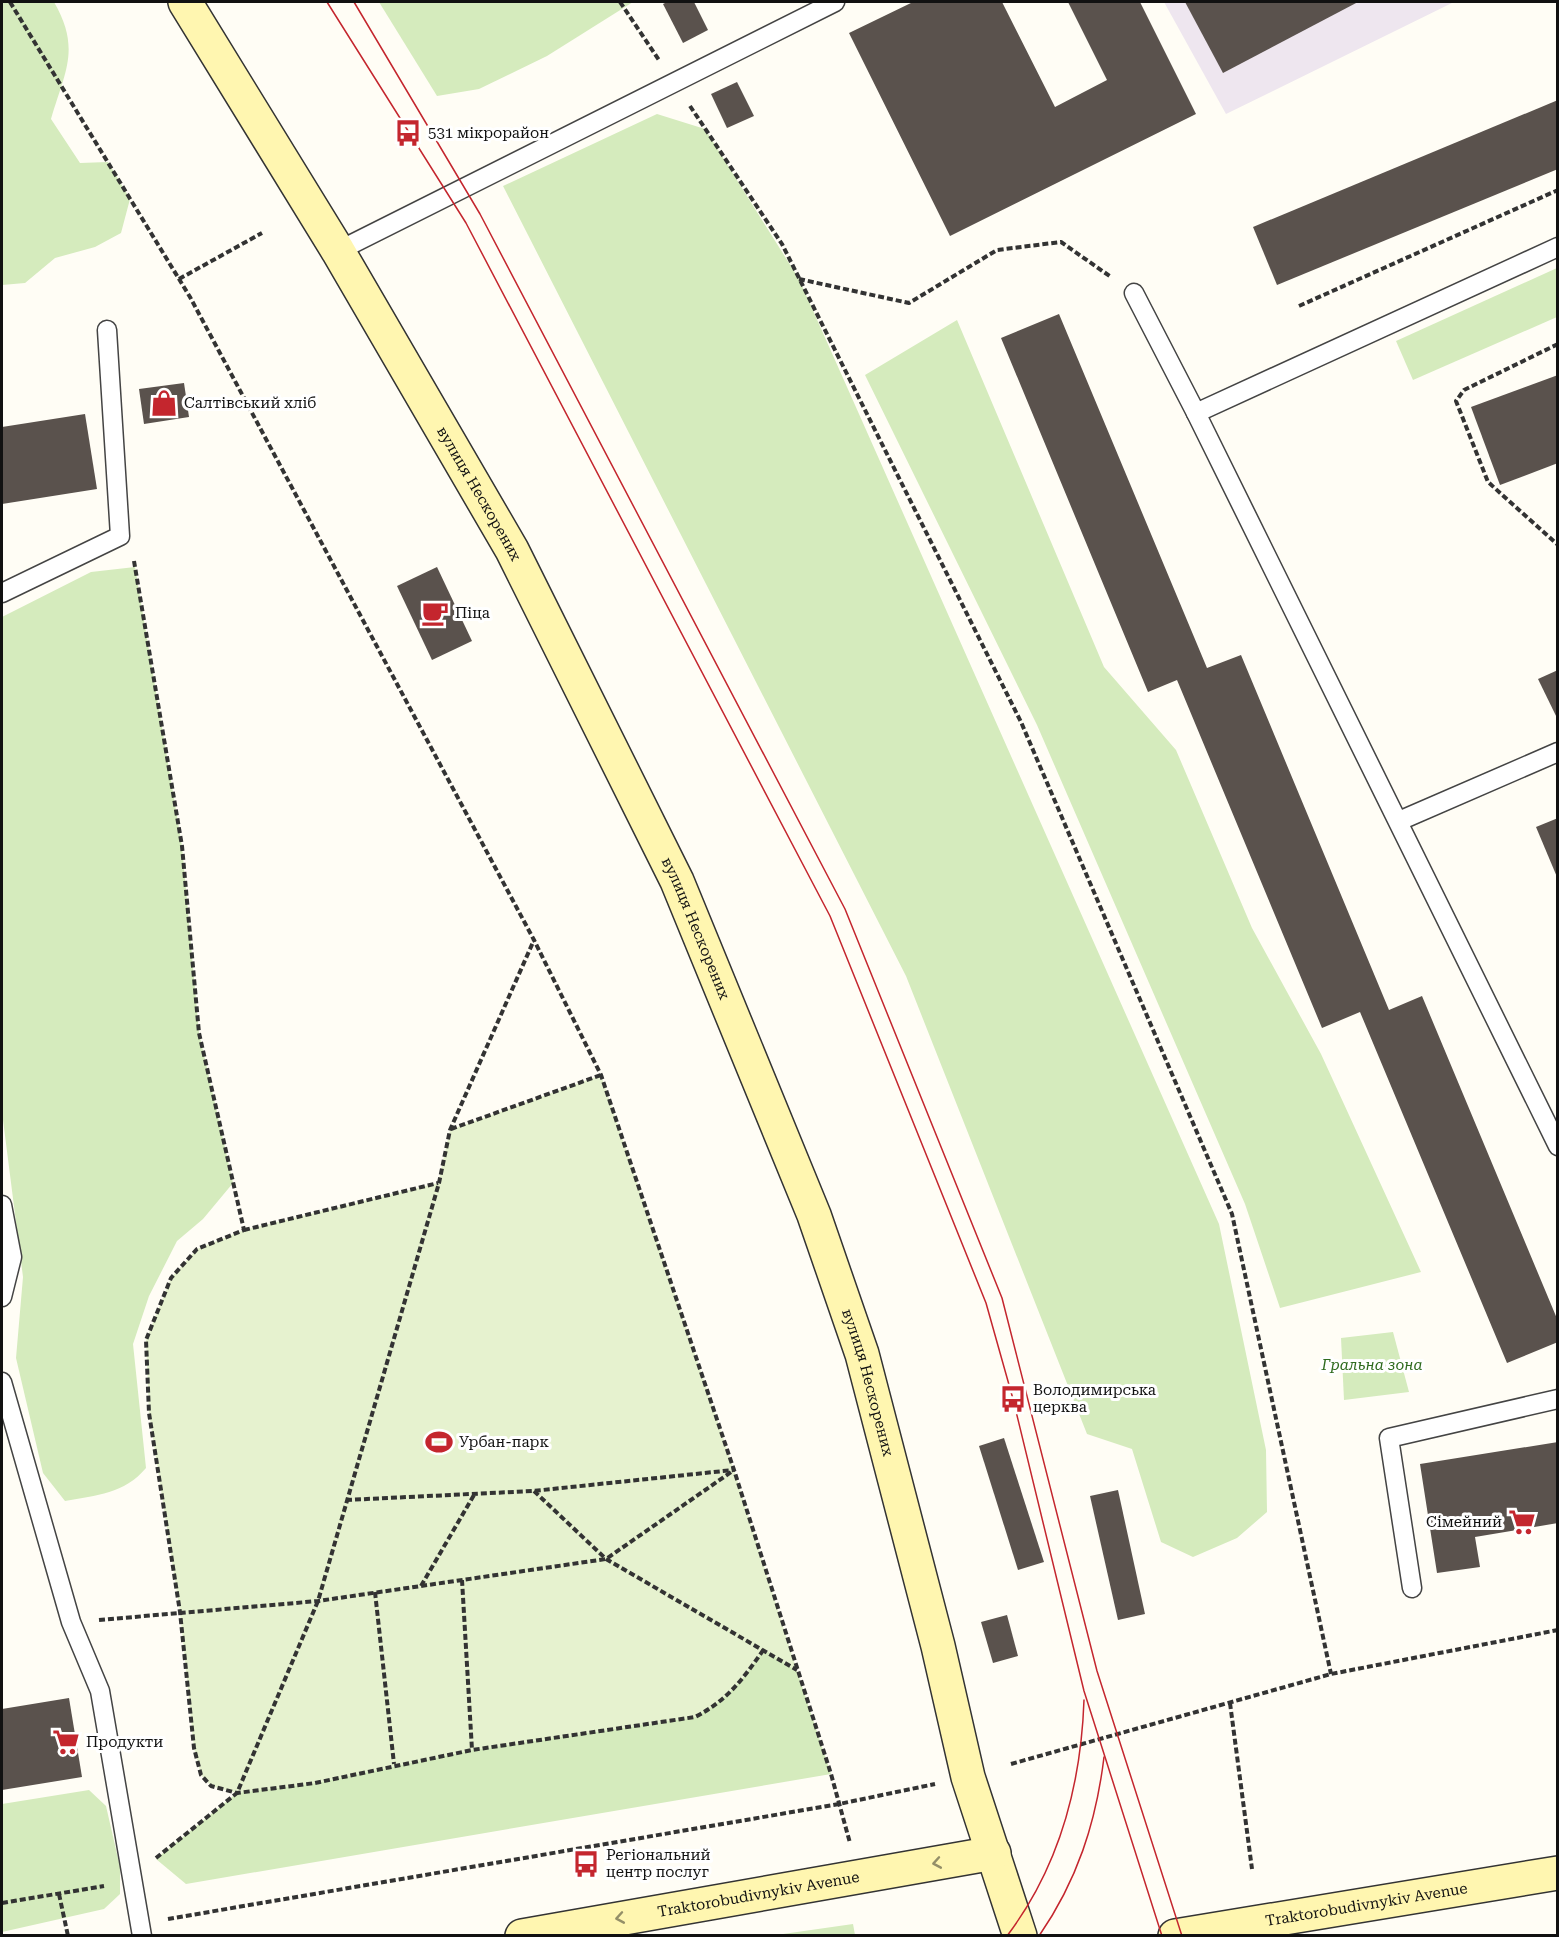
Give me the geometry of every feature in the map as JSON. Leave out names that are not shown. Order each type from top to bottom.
[{"type":"main road","name":"вулиця Нескорених","points":[[185,2],[338,251],[512,550],[677,881],[814,1215],[862,1354],[938,1646],[968,1777],[1020,1935]]},
{"type":"main road","name":"Traktorobudivnykiv Avenue","points":[[522,1935],[994,1853]]},
{"type":"main road","name":"Traktorobudivnykiv Avenue","points":[[1175,1935],[1557,1873]]},
{"type":"lane","points":[[338,251],[835,2]]},
{"type":"lane","points":[[1196,413],[1557,248]]},
{"type":"lane","points":[[1134,293],[1196,413],[1556,1138]]},
{"type":"lane","points":[[2,593],[120,537],[107,330]]},
{"type":"lane","points":[[1399,821],[1557,752]]},
{"type":"lane","points":[[2,1205],[12,1257],[2,1297]]},
{"type":"lane","points":[[2,1382],[71,1622],[100,1691],[140,1930]]},
{"type":"lane","points":[[1412,1588],[1389,1438],[1557,1399]]},
{"type":"path","points":[[10,2],[179,279],[534,940],[601,1075],[734,1470],[851,1846]]},
{"type":"path","points":[[620,2],[782,244],[1021,722],[1232,1214],[1330,1674]]},
{"type":"path","points":[[1299,306],[1557,190]]},
{"type":"path","points":[[179,279],[262,233]]},
{"type":"path","points":[[799,279],[909,303],[997,250],[1061,242],[1134,293]]},
{"type":"path","points":[[1557,344],[1464,390],[1456,401],[1488,482],[1557,545]]},
{"type":"path","points":[[120,537],[132,548],[182,846],[199,1032],[244,1230]]},
{"type":"path","points":[[2,1903],[132,1881],[237,1793],[318,1601],[439,1183],[450,1130],[534,940]]},
{"type":"path","points":[[450,1130],[601,1075]]},
{"type":"path","points":[[439,1183],[244,1230],[197,1249],[171,1278],[146,1340],[148,1413],[180,1612],[194,1748],[201,1775],[211,1786],[237,1793],[315,1783],[394,1764],[472,1749],[695,1717],[717,1705],[742,1680],[764,1648]]},
{"type":"path","points":[[346,1500],[533,1491],[734,1470]]},
{"type":"path","points":[[71,1622],[318,1601],[606,1559],[734,1470]]},
{"type":"path","points":[[533,1491],[606,1559],[764,1648],[797,1671]]},
{"type":"path","points":[[421,1586],[475,1494]]},
{"type":"path","points":[[462,1580],[472,1749]]},
{"type":"path","points":[[375,1592],[394,1764]]},
{"type":"path","points":[[1011,1764],[1330,1674],[1557,1630]]},
{"type":"path","points":[[1230,1703],[1252,1869]]},
{"type":"path","points":[[140,1930],[839,1804],[939,1783]]},
{"type":"path","points":[[59,1894],[68,1935]]},
{"type":"shaded area","points":[[1164,2],[1454,2],[1226,114]]},
{"type":"green space","points":[[2,2],[54,2],[67,33],[69,47],[65,73],[51,119],[80,163],[108,162],[130,199],[121,233],[95,247],[55,258],[25,283],[2,285]]},
{"type":"green space","points":[[379,2],[633,2],[547,56],[479,89],[437,96]]},
{"type":"green space","points":[[657,114],[705,129],[799,279],[1219,1224],[1266,1450],[1267,1512],[1237,1538],[1193,1557],[1161,1542],[1132,1449],[1087,1434],[906,976],[503,186]]},
{"type":"green space","points":[[1557,268],[1557,317],[1413,380],[1396,341]]},
{"type":"green space","points":[[957,320],[1104,667],[1176,750],[1252,928],[1321,1054],[1421,1272],[1280,1308],[1245,1204],[1037,725],[865,375]]},
{"type":"green space","points":[[135,567],[182,846],[199,1033],[233,1183],[203,1219],[177,1241],[149,1296],[133,1344],[146,1468],[138,1477],[119,1488],[99,1495],[65,1501],[43,1473],[16,1358],[23,1277],[2,1112],[2,617],[91,572]]},
{"type":"green space","name":"Урбан-парк","points":[[601,1075],[734,1470],[797,1671],[764,1649],[726,1695],[695,1717],[472,1750],[315,1783],[237,1793],[211,1786],[201,1775],[194,1748],[180,1612],[149,1413],[146,1340],[171,1278],[197,1249],[244,1230],[438,1183],[450,1130]]},
{"type":"green space","name":"Гральна зона","points":[[1393,1332],[1409,1392],[1344,1400],[1341,1338]]},
{"type":"green space","points":[[764,1649],[797,1671],[831,1774],[186,1884],[156,1859],[237,1793],[315,1783],[472,1750],[695,1717],[717,1703],[734,1688]]},
{"type":"green space","points":[[89,1790],[106,1806],[120,1867],[120,1894],[104,1909],[2,1932],[2,1804]]},
{"type":"green space","points":[[853,1924],[855,1935],[776,1935]]},
{"type":"building","points":[[694,2],[708,30],[683,43],[663,4]]},
{"type":"building","points":[[913,2],[1002,2],[1055,107],[1107,80],[1068,2],[1140,2],[1196,114],[950,236],[849,33]]},
{"type":"building","points":[[1185,2],[1358,2],[1223,73]]},
{"type":"building","points":[[737,82],[754,116],[727,128],[711,94]]},
{"type":"building","points":[[1558,100],[1558,169],[1277,285],[1253,227]]},
{"type":"building","points":[[1059,314],[1207,668],[1241,655],[1389,1010],[1422,996],[1558,1321],[1558,1342],[1507,1363],[1360,1012],[1322,1028],[1177,680],[1148,692],[1001,338]]},
{"type":"building","points":[[1558,375],[1558,463],[1500,485],[1471,407]]},
{"type":"building","name":"Салтівський хліб","points":[[184,383],[189,417],[144,424],[139,389]]},
{"type":"building","points":[[85,414],[97,489],[2,504],[2,427]]},
{"type":"building","name":"Піца","points":[[437,567],[472,641],[432,660],[397,586]]},
{"type":"building","points":[[1558,670],[1558,720],[1538,679]]},
{"type":"building","points":[[1558,818],[1558,877],[1557,877],[1536,827]]},
{"type":"building","points":[[1004,1438],[1044,1562],[1018,1570],[979,1446]]},
{"type":"building","points":[[1558,1442],[1558,1523],[1475,1537],[1480,1567],[1437,1573],[1420,1464]]},
{"type":"building","points":[[1118,1490],[1145,1614],[1118,1620],[1090,1496]]},
{"type":"building","points":[[1007,1615],[1018,1656],[993,1663],[981,1622]]},
{"type":"building","points":[[69,1698],[82,1777],[2,1790],[2,1709]]},
{"type":"tram line","points":[[327,2],[466,223],[830,916],[986,1303],[1013,1399],[1084,1691],[1162,1936]]},
{"type":"tram line","points":[[354,2],[480,214],[845,909],[1002,1298],[1097,1671],[1182,1936]]},
{"type":"tram line","points":[[1007,1936],[1041,1882],[1064,1824],[1078,1763],[1084,1700]]},
{"type":"tram line","points":[[1039,1936],[1064,1894],[1083,1851],[1096,1805],[1104,1757]]},
{"type":"place","name":"531 мікрорайон","points":[[408,133]]},
{"type":"place","name":"Салтівський хліб","points":[[164,403]]},
{"type":"place","name":"Піца","points":[[435,613]]},
{"type":"place","name":"Володимирська церква","points":[[1013,1399]]},
{"type":"place","name":"Урбан-парк","points":[[439,1442]]},
{"type":"place","name":"Сімейний","points":[[1522,1522]]},
{"type":"place","name":"Продукти","points":[[66,1742]]},
{"type":"place","name":"Регіональний центр послуг","points":[[586,1864]]}]
